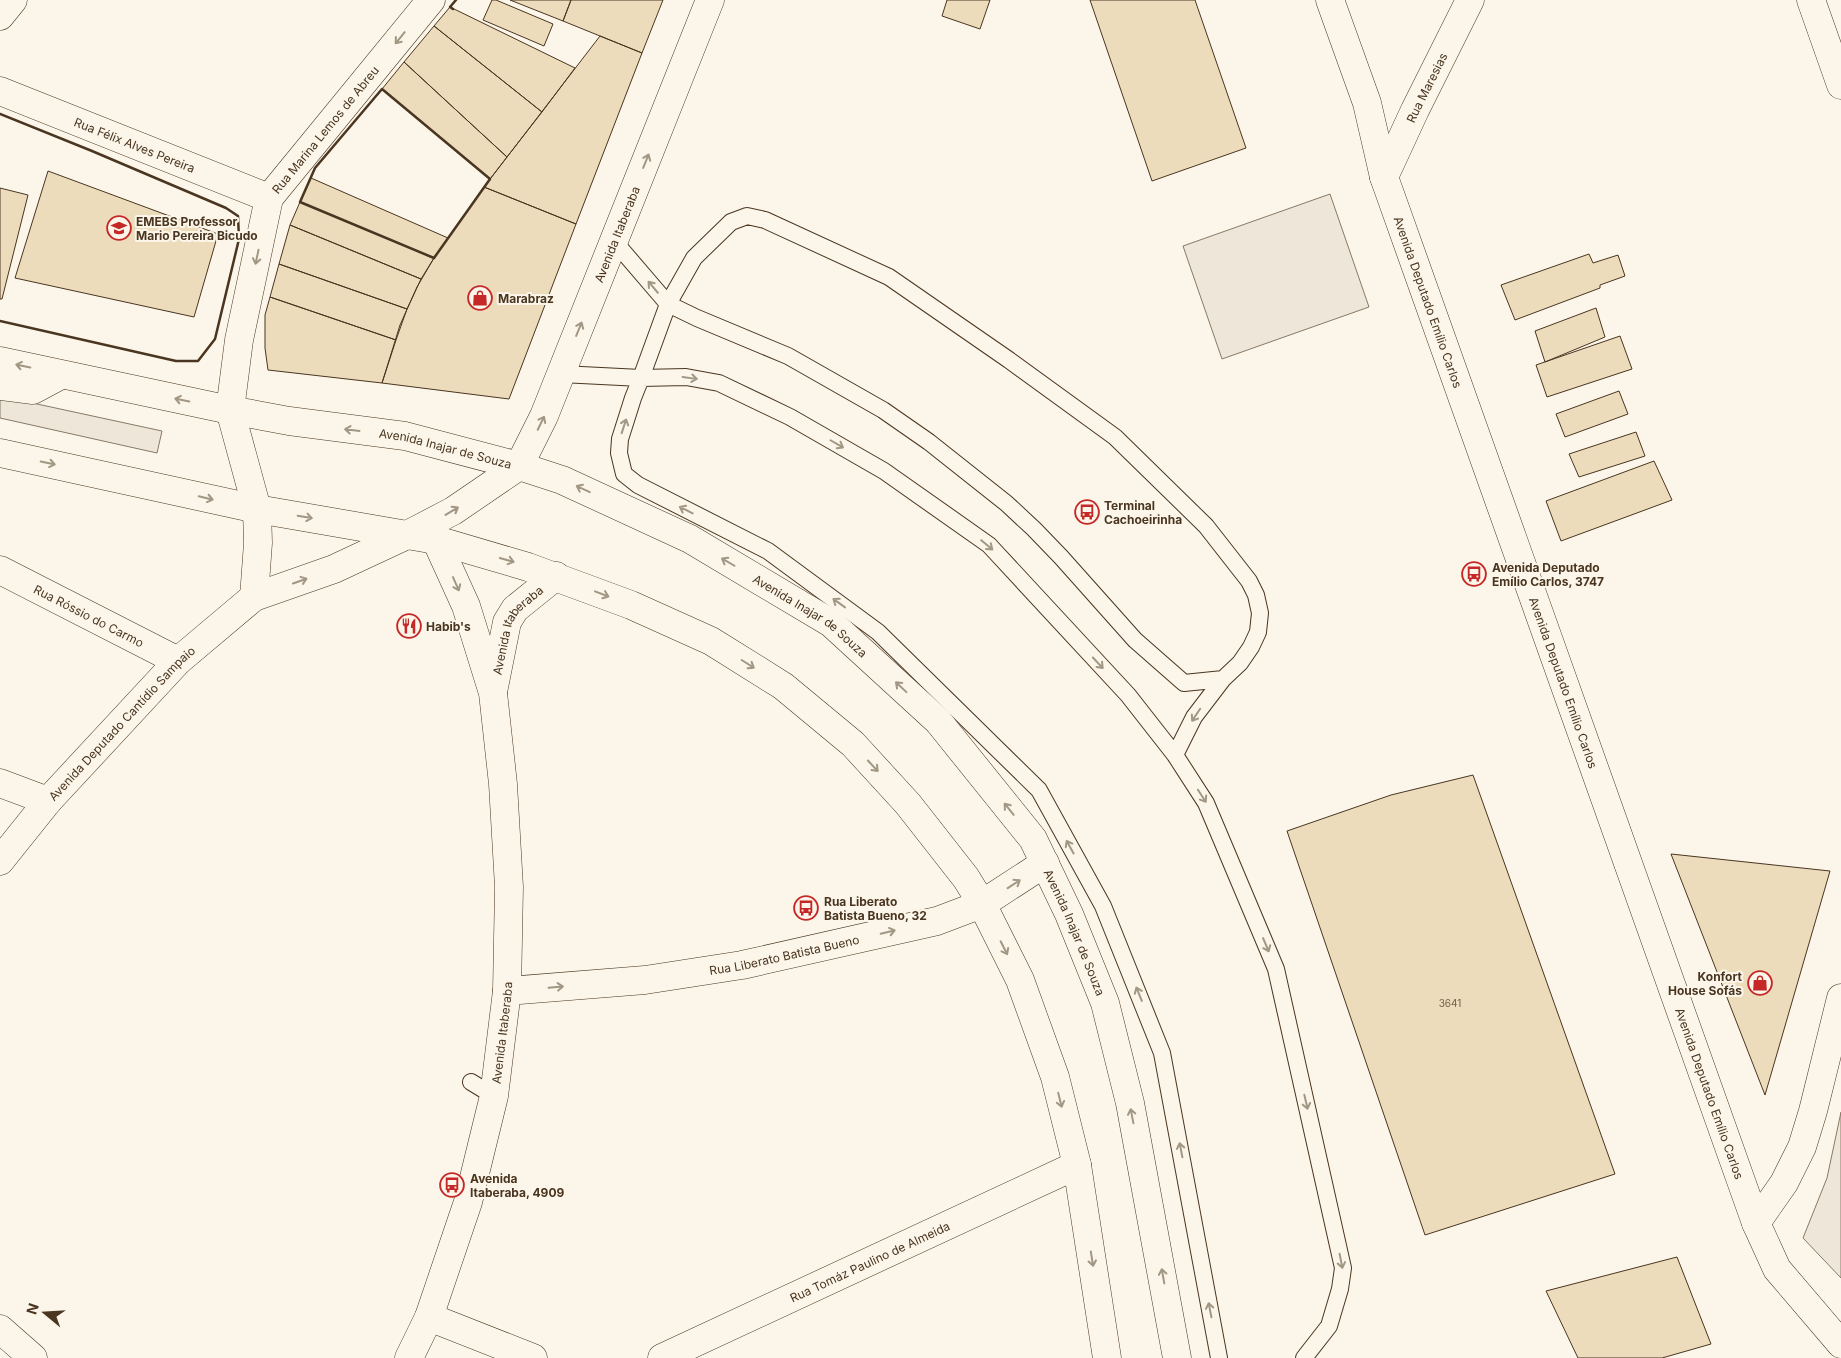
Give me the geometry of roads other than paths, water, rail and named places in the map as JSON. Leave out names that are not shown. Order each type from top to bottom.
[{"type":"main road","points":[[0,16],[13,0]]},
{"type":"main road","name":"Rua Marina Lemos de Abreu","points":[[257,509],[230,410],[239,340],[269,198],[431,0]]},
{"type":"main road","name":"Avenida Itaberaba","points":[[519,466],[544,416],[710,0]]},
{"type":"main road","name":"Avenida Deputado Emílio Carlos","points":[[1330,0],[1367,103],[1384,177],[1756,1223],[1777,1269],[1841,1344]]},
{"type":"main road","name":"Rua Maresias","points":[[1384,177],[1470,0]]},
{"type":"main road","points":[[1811,0],[1841,85]]},
{"type":"main road","name":"Rua Félix Alves Pereira","points":[[0,91],[269,198]]},
{"type":"main road","name":"Avenida Inajar de Souza","points":[[0,362],[289,422],[405,436],[519,466],[562,480],[690,539],[831,623],[938,721],[1033,839],[1069,914],[1105,1003],[1130,1103],[1178,1358]]},
{"type":"main road","points":[[0,386],[33,390],[61,375]]},
{"type":"main road","points":[[0,453],[257,509],[409,534],[514,562],[631,605],[711,641],[784,686],[853,744],[908,804],[966,878],[982,904],[1020,980],[1055,1077],[1077,1165],[1107,1358]]},
{"type":"main road","name":"Avenida Deputado Cantídio Sampaio","points":[[0,861],[48,801],[178,661],[254,597],[334,569],[409,534],[453,511],[519,466]]},
{"type":"main road","points":[[254,597],[258,542],[257,509]]},
{"type":"main road","name":"Avenida Itaberaba","points":[[409,1358],[430,1317],[468,1202],[494,1096],[508,991],[509,888],[503,784],[493,693],[466,606],[436,540]]},
{"type":"main road","name":"Rua Róssio do Carmo","points":[[0,570],[178,661]]},
{"type":"main road","name":"Avenida Itaberaba","points":[[493,693],[507,622],[515,610],[556,576]]},
{"type":"main road","points":[[0,783],[48,801]]},
{"type":"main road","name":"Rua Liberato Batista Bueno","points":[[508,991],[645,980],[742,965],[937,921],[982,904],[1045,864]]},
{"type":"main road","points":[[1756,1223],[1784,1184],[1802,1147],[1813,1111],[1841,998]]},
{"type":"main road","name":"Rua Tomáz Paulino de Almeida","points":[[662,1358],[1077,1165]]},
{"type":"main road","points":[[430,1317],[532,1358]]},
{"type":"main road","points":[[0,1330],[33,1358]]},
{"type":"lane","points":[[1175,755],[1194,717],[1223,679],[1240,663],[1258,632],[1260,613],[1256,595],[1249,581],[1206,526],[1115,437],[905,288],[888,278],[764,220],[747,216],[731,222],[694,258],[668,304],[642,378],[632,398],[620,439],[619,453],[624,474],[638,485],[768,551],[878,632],[1038,790],[1103,906],[1162,1053],[1219,1358]]},
{"type":"lane","points":[[614,241],[668,304],[788,356],[883,410],[929,442],[1013,510],[1061,557],[1135,640],[1184,683],[1223,679]]},
{"type":"lane","points":[[561,374],[642,378],[686,377],[719,383],[790,417],[890,475],[988,546],[1128,695],[1175,755],[1206,803],[1276,969],[1343,1268],[1340,1289],[1329,1326],[1304,1358]]},
{"type":"lane","points":[[471,1082],[494,1096]]},
{"type":"place","name":"EMEBS Professor Mario Pereira Bicudo","points":[[119,228]]},
{"type":"place","name":"Marabraz","points":[[480,298]]},
{"type":"place","name":"Terminal Cachoeirinha","points":[[1087,512]]},
{"type":"place","name":"Avenida Deputado Emílio Carlos, 3747","points":[[1474,574]]},
{"type":"place","name":"Habib's","points":[[409,626]]},
{"type":"place","name":"Rua Liberato Batista Bueno, 32","points":[[806,908]]},
{"type":"place","name":"Konfort House Sofás","points":[[1760,983]]},
{"type":"place","name":"Avenida Itaberaba, 4909","points":[[452,1185]]}]
